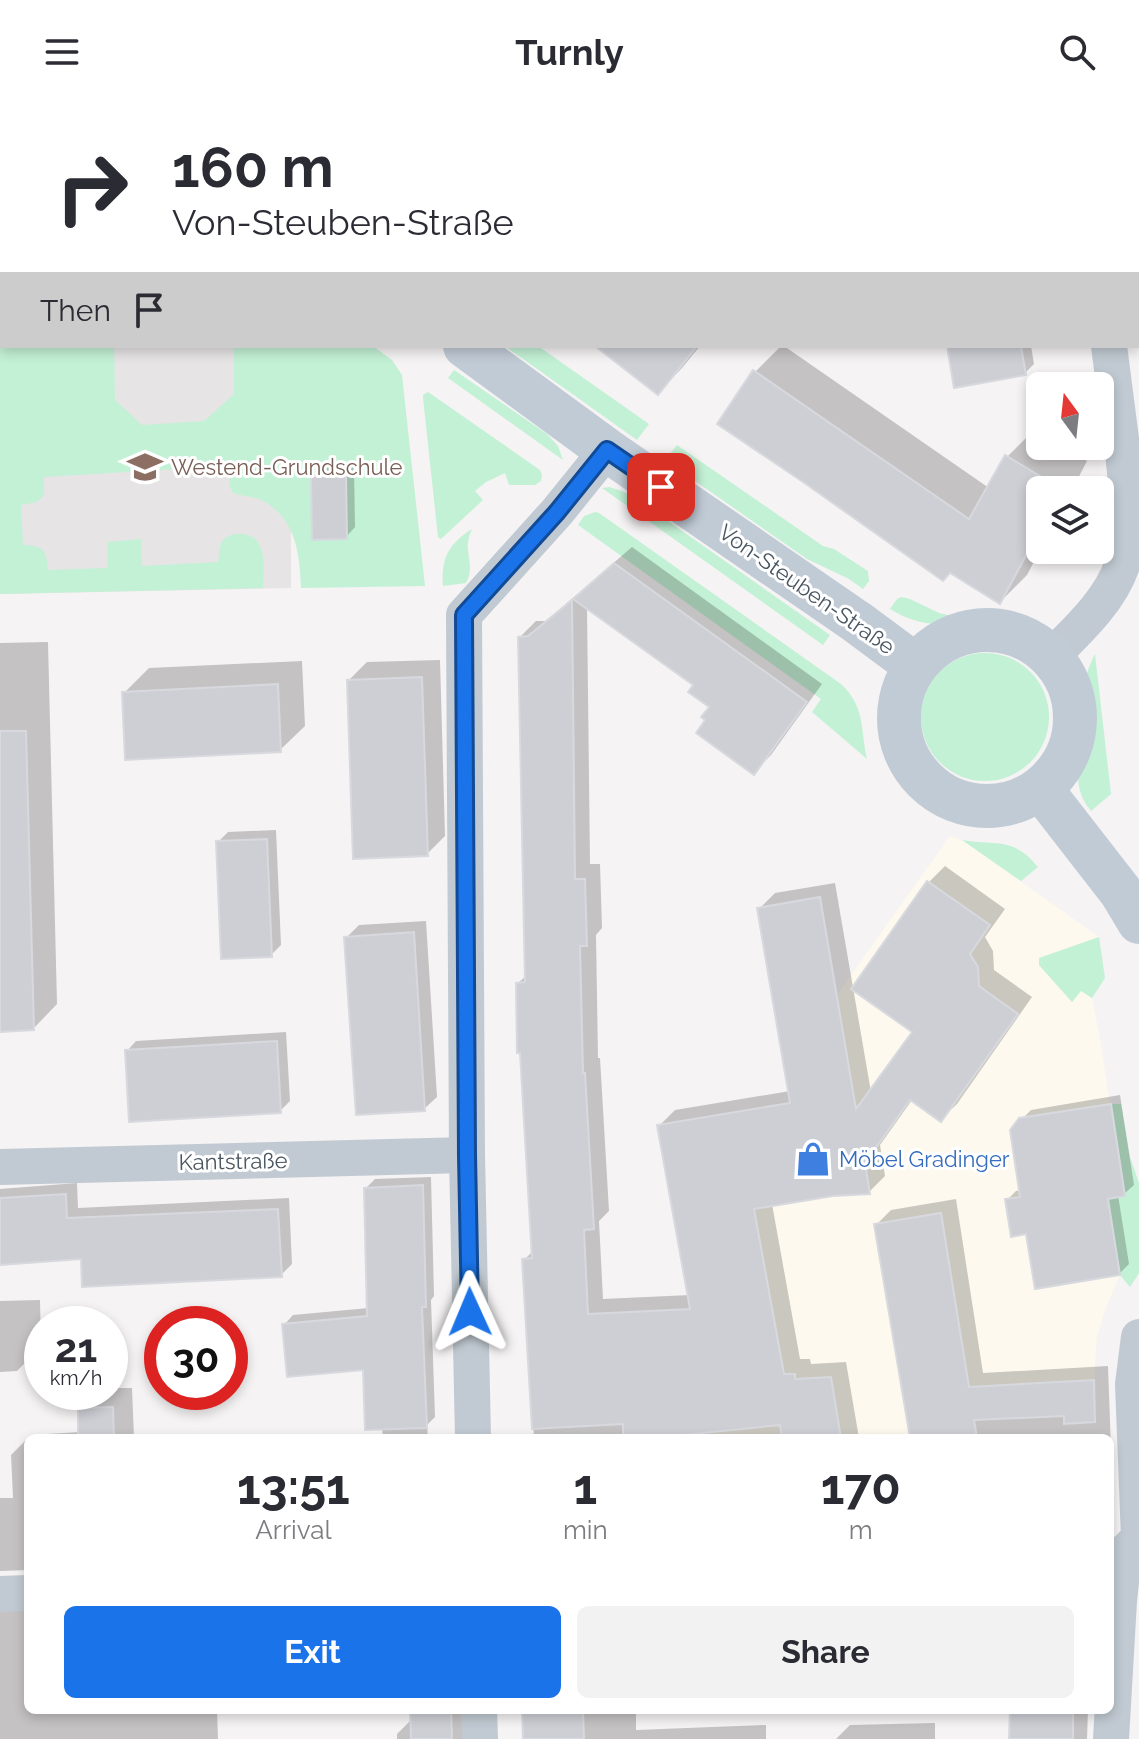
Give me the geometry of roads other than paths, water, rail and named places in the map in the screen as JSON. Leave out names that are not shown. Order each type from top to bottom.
[{"type":"street","name":"Von-Steuben-Straße","points":[[468,348],[607,450],[915,665]]},
{"type":"street","points":[[1051,657],[1101,602],[1122,566],[1128,538],[1127,493],[1109,348]]},
{"type":"street","points":[[473,1434],[467,1155],[464,615],[557,512],[607,450]]},
{"type":"street","points":[[990,629],[1023,637],[1051,657],[1069,684],[1076,716],[1071,747],[1064,762],[1041,789],[1012,802],[979,806],[946,796],[920,776],[903,746],[899,730],[901,696],[915,665],[941,642],[973,630],[990,629]]},
{"type":"street","points":[[1041,789],[1121,892],[1139,922]]},
{"type":"street","name":"Kantstraße","points":[[0,1167],[467,1155]]},
{"type":"street","points":[[1114,1687],[1119,1601],[1128,1545],[1133,1384],[1139,1337]]},
{"type":"street","points":[[0,1594],[24,1593]]},
{"type":"street","points":[[479,1714],[480,1739]]},
{"type":"street","points":[[1111,1739],[1112,1714]]},
{"type":"place","name":"Westend-Grundschule","points":[[145,467]]},
{"type":"place","name":"Möbel Gradinger","points":[[813,1159]]}]
